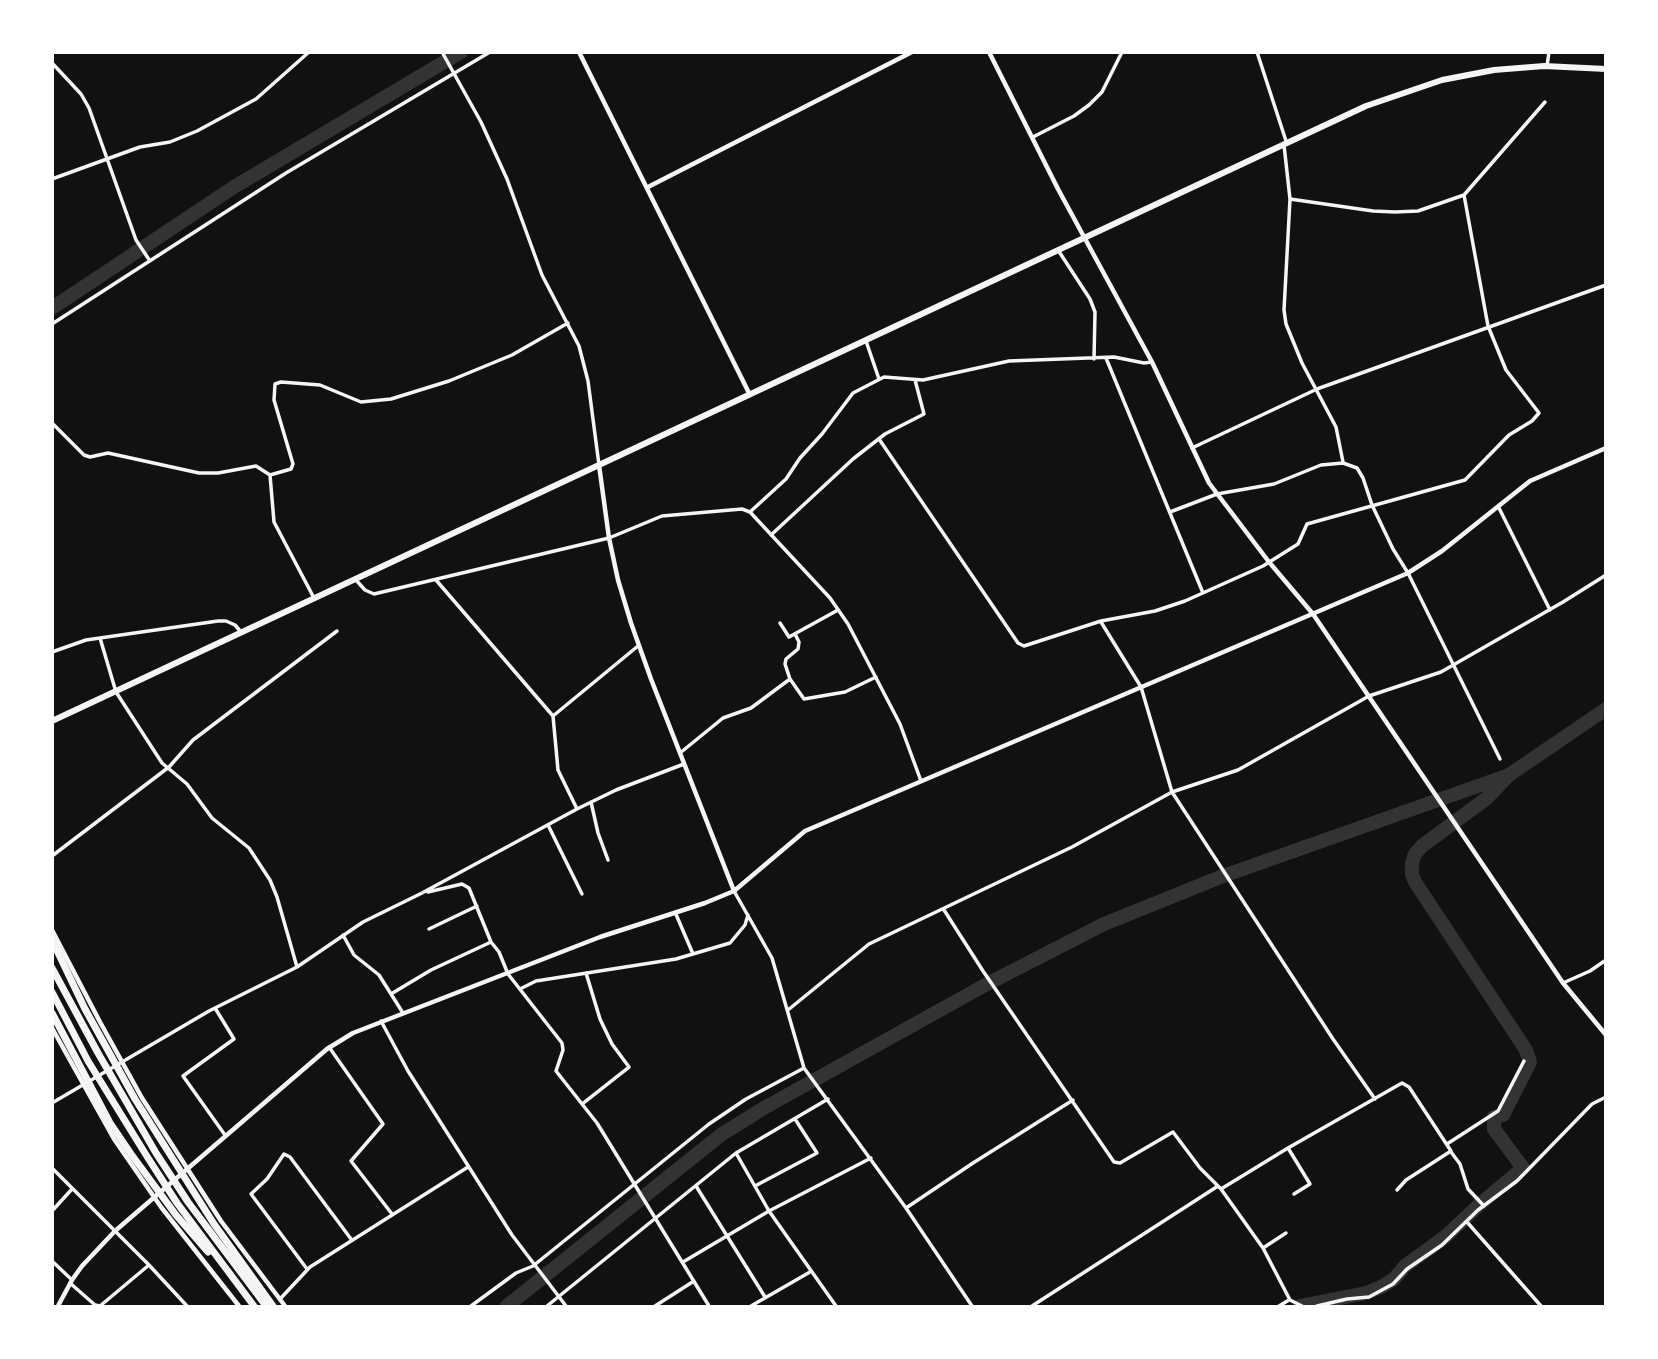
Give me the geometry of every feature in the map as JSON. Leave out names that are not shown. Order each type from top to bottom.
[{"type":"highway","points":[[52,940],[135,1098],[270,1307]]},
{"type":"highway","points":[[52,968],[156,1153],[188,1202],[270,1307]]},
{"type":"highway","points":[[52,992],[88,1061],[148,1158],[177,1203],[254,1307]]},
{"type":"highway","points":[[52,1013],[104,1112],[131,1154],[176,1215],[247,1297]]},
{"type":"main road","points":[[52,721],[1366,106],[1422,86],[1485,71],[1547,66],[1605,69]]},
{"type":"street","points":[[52,179],[140,147],[170,142],[233,112],[274,86],[309,52]]},
{"type":"street","points":[[442,52],[507,179],[542,275],[568,323],[584,363],[609,538],[618,580],[638,646],[734,891],[772,958],[804,1068],[871,1158],[972,1307]]},
{"type":"street","points":[[52,324],[286,173],[490,52]]},
{"type":"street","points":[[579,52],[750,395]]},
{"type":"street","points":[[648,187],[912,52]]},
{"type":"street","points":[[989,52],[1084,238],[1152,362],[1192,448],[1217,494],[1313,614],[1563,982],[1605,1035]]},
{"type":"street","points":[[1033,137],[1074,116],[1089,105],[1102,92],[1122,52]]},
{"type":"street","points":[[1257,52],[1285,144],[1290,199],[1284,310],[1286,324],[1301,363],[1336,428],[1343,463]]},
{"type":"street","points":[[1547,66],[1549,52]]},
{"type":"street","points":[[52,63],[81,94],[89,108],[138,242],[150,261]]},
{"type":"street","points":[[1290,199],[1395,212],[1418,211],[1464,195],[1545,102]]},
{"type":"street","points":[[879,439],[1018,643],[1024,646],[1101,621],[1155,611],[1203,593],[1269,562],[1298,544],[1307,524],[1465,480],[1508,435],[1532,421],[1539,413],[1506,370],[1488,326],[1464,195]]},
{"type":"street","points":[[1058,250],[1090,299],[1094,312],[1094,359]]},
{"type":"street","points":[[1192,448],[1317,389],[1605,285]]},
{"type":"street","points":[[270,475],[291,468],[293,464],[274,400],[275,384],[281,382],[320,385],[361,402],[391,398],[449,381],[512,355],[568,323]]},
{"type":"street","points":[[866,340],[879,379]]},
{"type":"street","points":[[750,512],[786,479],[853,393],[884,377],[915,380],[1009,361],[1106,358],[1152,362]]},
{"type":"street","points":[[1106,358],[1203,593]]},
{"type":"street","points":[[771,535],[853,459],[879,439],[924,414],[915,380]]},
{"type":"street","points":[[52,423],[90,457],[108,453],[199,473],[218,473],[256,466],[270,475]]},
{"type":"street","points":[[58,1307],[71,1281],[115,1231],[329,1047],[353,1033],[600,937],[734,891],[805,831],[1408,573],[1443,551],[1530,481],[1605,448]]},
{"type":"street","points":[[1170,512],[1217,494],[1274,484],[1321,465],[1343,463],[1357,468],[1393,549],[1408,573],[1500,759]]},
{"type":"street","points":[[270,475],[274,522],[314,598]]},
{"type":"street","points":[[1498,506],[1550,610]]},
{"type":"street","points":[[355,579],[365,590],[374,594],[609,538],[662,516],[742,509],[750,512],[838,610],[900,724],[922,781]]},
{"type":"street","points":[[788,1010],[869,944],[1072,847],[1172,792],[1238,770],[1369,696],[1453,666],[1605,575]]},
{"type":"street","points":[[435,579],[553,716],[558,770],[577,809]]},
{"type":"street","points":[[780,623],[789,637],[838,610]]},
{"type":"street","points":[[52,652],[86,640],[218,621],[234,625],[242,633]]},
{"type":"street","points":[[1101,621],[1141,687],[1172,792],[1326,1029],[1375,1099]]},
{"type":"street","points":[[52,856],[169,767],[193,740],[337,631]]},
{"type":"street","points":[[795,634],[799,642],[798,649],[786,659],[785,664],[790,679],[804,699],[845,692],[876,677]]},
{"type":"street","points":[[100,638],[116,692],[162,763],[187,784],[212,818],[249,848],[260,863],[277,897],[297,967]]},
{"type":"street","points":[[553,716],[638,646]]},
{"type":"street","points":[[680,753],[723,718],[751,708],[790,679]]},
{"type":"street","points":[[52,1103],[215,1008],[297,967],[363,922],[422,894],[591,802],[684,764]]},
{"type":"street","points":[[591,802],[608,860]]},
{"type":"street","points":[[548,825],[582,894]]},
{"type":"street","points":[[422,894],[462,884],[469,888],[491,942],[499,952],[508,974],[562,1043],[564,1050],[556,1071],[597,1123],[709,1307]]},
{"type":"street","points":[[429,929],[477,906]]},
{"type":"street","points":[[943,909],[982,971],[1114,1162],[1120,1163],[1173,1132],[1200,1168],[1220,1187],[1263,1248],[1290,1300],[1302,1307]]},
{"type":"street","points":[[675,912],[693,954]]},
{"type":"street","points":[[519,989],[536,981],[676,959],[730,943],[745,925],[748,915]]},
{"type":"street","points":[[52,930],[121,1062],[187,1170],[285,1307]]},
{"type":"street","points":[[344,935],[354,955],[379,975],[402,1013]]},
{"type":"street","points":[[391,994],[431,970],[491,942]]},
{"type":"street","points":[[1563,982],[1590,971],[1605,960]]},
{"type":"street","points":[[582,1104],[629,1068],[612,1044],[600,1019],[586,973]]},
{"type":"street","points":[[215,1008],[234,1039],[183,1076],[225,1135]]},
{"type":"street","points":[[381,1021],[408,1071],[468,1167],[533,1266],[566,1307]]},
{"type":"street","points":[[52,1028],[114,1139],[155,1199],[239,1307]]},
{"type":"street","points":[[329,1047],[383,1124],[351,1161],[392,1214]]},
{"type":"street","points":[[1447,1144],[1498,1111],[1524,1060]]},
{"type":"street","points":[[471,1307],[516,1273],[533,1266],[709,1124],[746,1099],[804,1068]]},
{"type":"street","points":[[1032,1307],[1220,1187],[1402,1083],[1409,1087],[1460,1164],[1468,1189],[1484,1206]]},
{"type":"street","points":[[1317,1307],[1347,1299],[1369,1297],[1393,1284],[1407,1269],[1442,1245],[1484,1206],[1517,1181],[1592,1104],[1605,1097]]},
{"type":"street","points":[[547,1307],[736,1153],[828,1099]]},
{"type":"street","points":[[906,1208],[1073,1100]]},
{"type":"street","points":[[755,1186],[817,1153],[795,1119]]},
{"type":"street","points":[[1288,1148],[1310,1184],[1294,1194]]},
{"type":"street","points":[[1397,1191],[1406,1180],[1451,1151]]},
{"type":"street","points":[[736,1153],[769,1211],[836,1307]]},
{"type":"street","points":[[307,1269],[251,1194],[267,1179],[284,1154],[290,1157],[351,1239]]},
{"type":"street","points":[[683,1262],[727,1234],[871,1158]]},
{"type":"street","points":[[270,1307],[307,1269],[468,1167]]},
{"type":"street","points":[[52,1168],[187,1307]]},
{"type":"street","points":[[696,1185],[765,1297]]},
{"type":"street","points":[[52,1211],[72,1189]]},
{"type":"street","points":[[1467,1222],[1542,1307]]},
{"type":"street","points":[[1263,1248],[1286,1233]]},
{"type":"street","points":[[52,1261],[94,1305],[100,1306],[149,1265]]},
{"type":"street","points":[[751,1307],[810,1272]]},
{"type":"street","points":[[655,1307],[694,1281]]},
{"type":"street","points":[[1279,1307],[1290,1300]]},
{"type":"waterway","points":[[52,308],[234,187],[461,52]]},
{"type":"waterway","points":[[1300,1306],[1366,1293],[1394,1279],[1405,1266],[1445,1237],[1523,1168],[1494,1129],[1494,1117],[1503,1115],[1530,1062],[1526,1050],[1415,882],[1412,863],[1422,846],[1487,798],[1509,775],[1606,709]]},
{"type":"waterway","points":[[507,1306],[722,1134],[987,984],[1104,924],[1223,876],[1509,775]]}]
